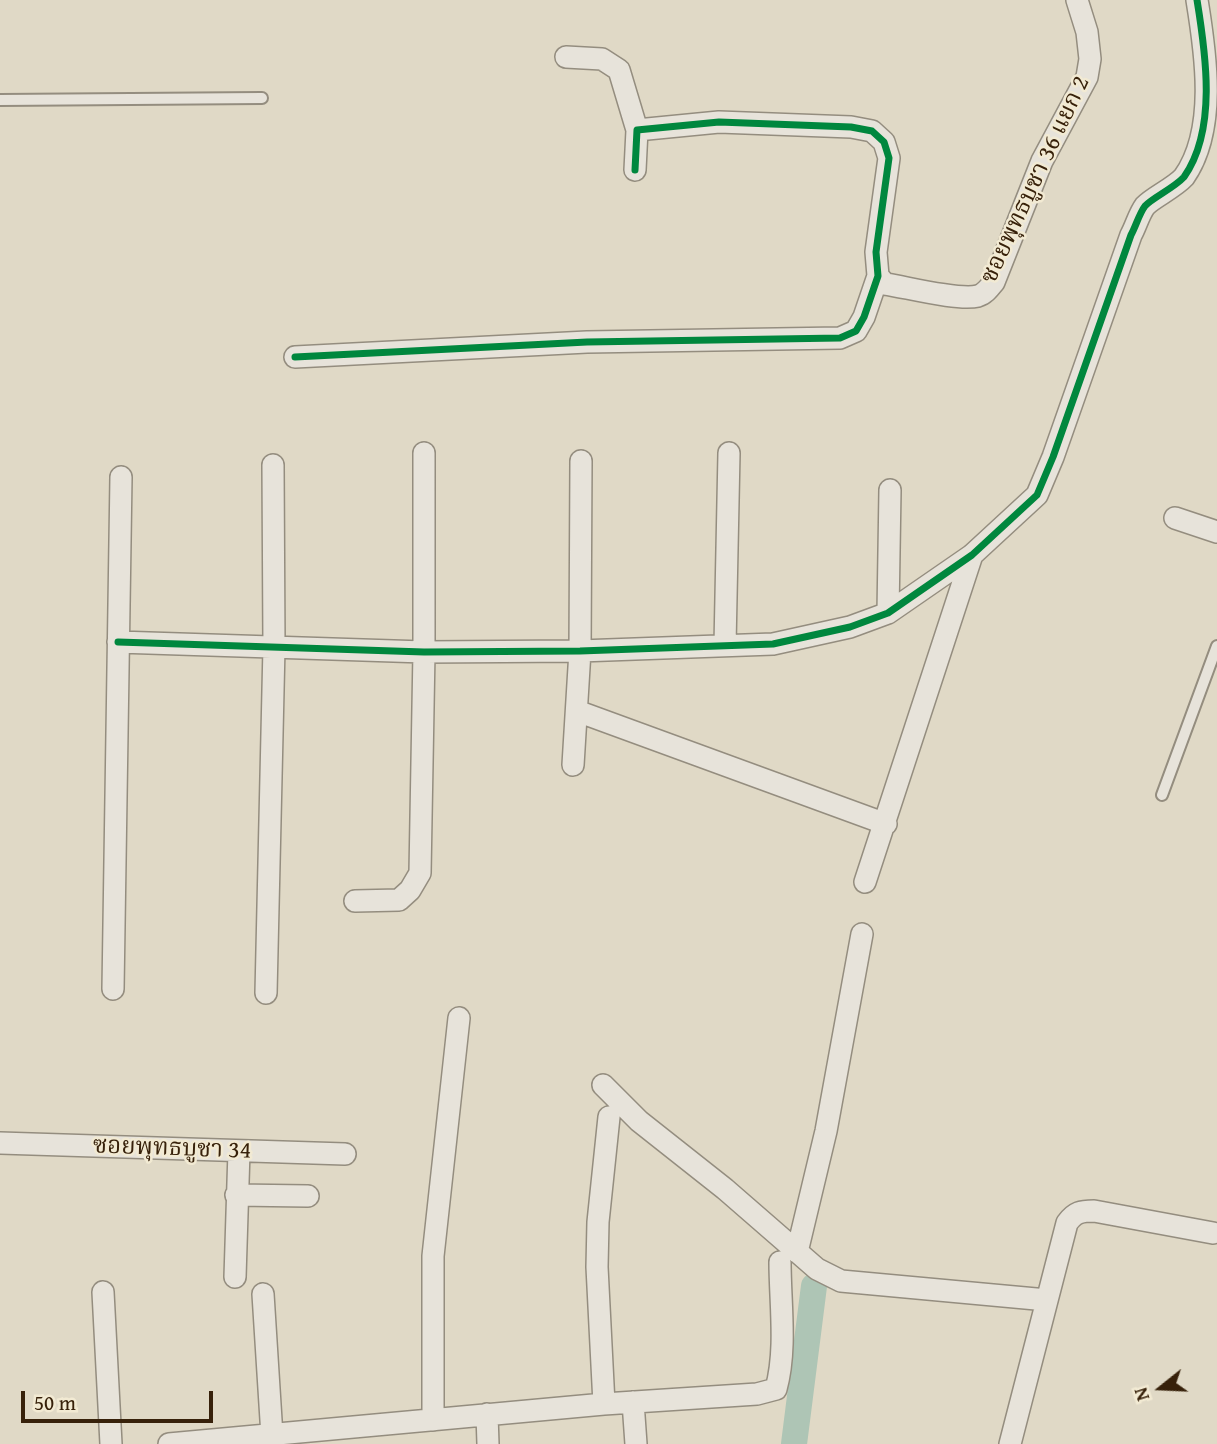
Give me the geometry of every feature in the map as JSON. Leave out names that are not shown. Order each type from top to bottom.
[{"type":"street","name":"ซอยพุทธบูชา 36 แยก 2","points":[[878,276],[885,284],[962,296],[978,296],[987,291],[994,282],[1042,161],[1087,77],[1090,59],[1087,32],[1077,0]]},
{"type":"street","points":[[118,642],[424,652],[580,652],[773,644],[850,627],[888,612],[972,555],[1037,495],[1131,236],[1146,205],[1168,191],[1185,175],[1201,149],[1208,120],[1210,85],[1197,0]]},
{"type":"street","points":[[566,57],[602,59],[619,69],[636,130],[635,170]]},
{"type":"street","points":[[295,357],[587,342],[839,338],[856,331],[864,317],[878,276],[876,252],[889,158],[884,142],[872,131],[851,127],[719,122],[636,130]]},
{"type":"street","points":[[355,901],[399,900],[410,890],[420,873],[424,453]]},
{"type":"street","points":[[726,645],[729,453]]},
{"type":"street","points":[[573,765],[580,652],[581,461]]},
{"type":"street","points":[[266,993],[274,647],[273,465]]},
{"type":"street","points":[[114,989],[121,477]]},
{"type":"street","points":[[888,612],[890,490]]},
{"type":"street","points":[[1175,518],[1217,532]]},
{"type":"street","points":[[865,882],[972,555]]},
{"type":"street","points":[[577,710],[886,824]]},
{"type":"street","points":[[169,1444],[245,1441],[487,1414],[757,1394],[776,1389],[780,1376],[788,1257],[826,1131],[862,934]]},
{"type":"street","points":[[433,1420],[433,1256],[459,1018]]},
{"type":"street","points":[[603,1085],[639,1121],[725,1189],[788,1257],[841,1281],[1047,1300]]},
{"type":"street","points":[[604,1404],[597,1255],[608,1117]]},
{"type":"street","name":"ซอยพุทธบูชา 34","points":[[0,1143],[345,1154]]},
{"type":"street","points":[[235,1277],[239,1152]]},
{"type":"street","points":[[236,1195],[308,1196]]},
{"type":"street","points":[[1010,1444],[1067,1223],[1080,1210],[1213,1233]]},
{"type":"street","points":[[103,1292],[111,1444]]},
{"type":"street","points":[[263,1294],[272,1436]]},
{"type":"street","points":[[633,1402],[636,1444]]},
{"type":"street","points":[[487,1414],[488,1444]]},
{"type":"lane","points":[[0,100],[262,98]]},
{"type":"lane","points":[[1161,795],[1217,646]]},
{"type":"waterway","points":[[794,1444],[814,1286]]},
{"type":"cycle path","points":[[118,642],[424,652],[580,651],[773,644],[850,627],[888,613],[972,555],[1037,495],[1139,216],[1148,203],[1184,177],[1201,137],[1205,115],[1206,68],[1197,0]]},
{"type":"cycle path","points":[[295,357],[587,342],[840,338],[856,331],[864,317],[878,276],[876,252],[889,158],[884,142],[872,131],[851,127],[719,122],[637,130],[635,170]]}]
